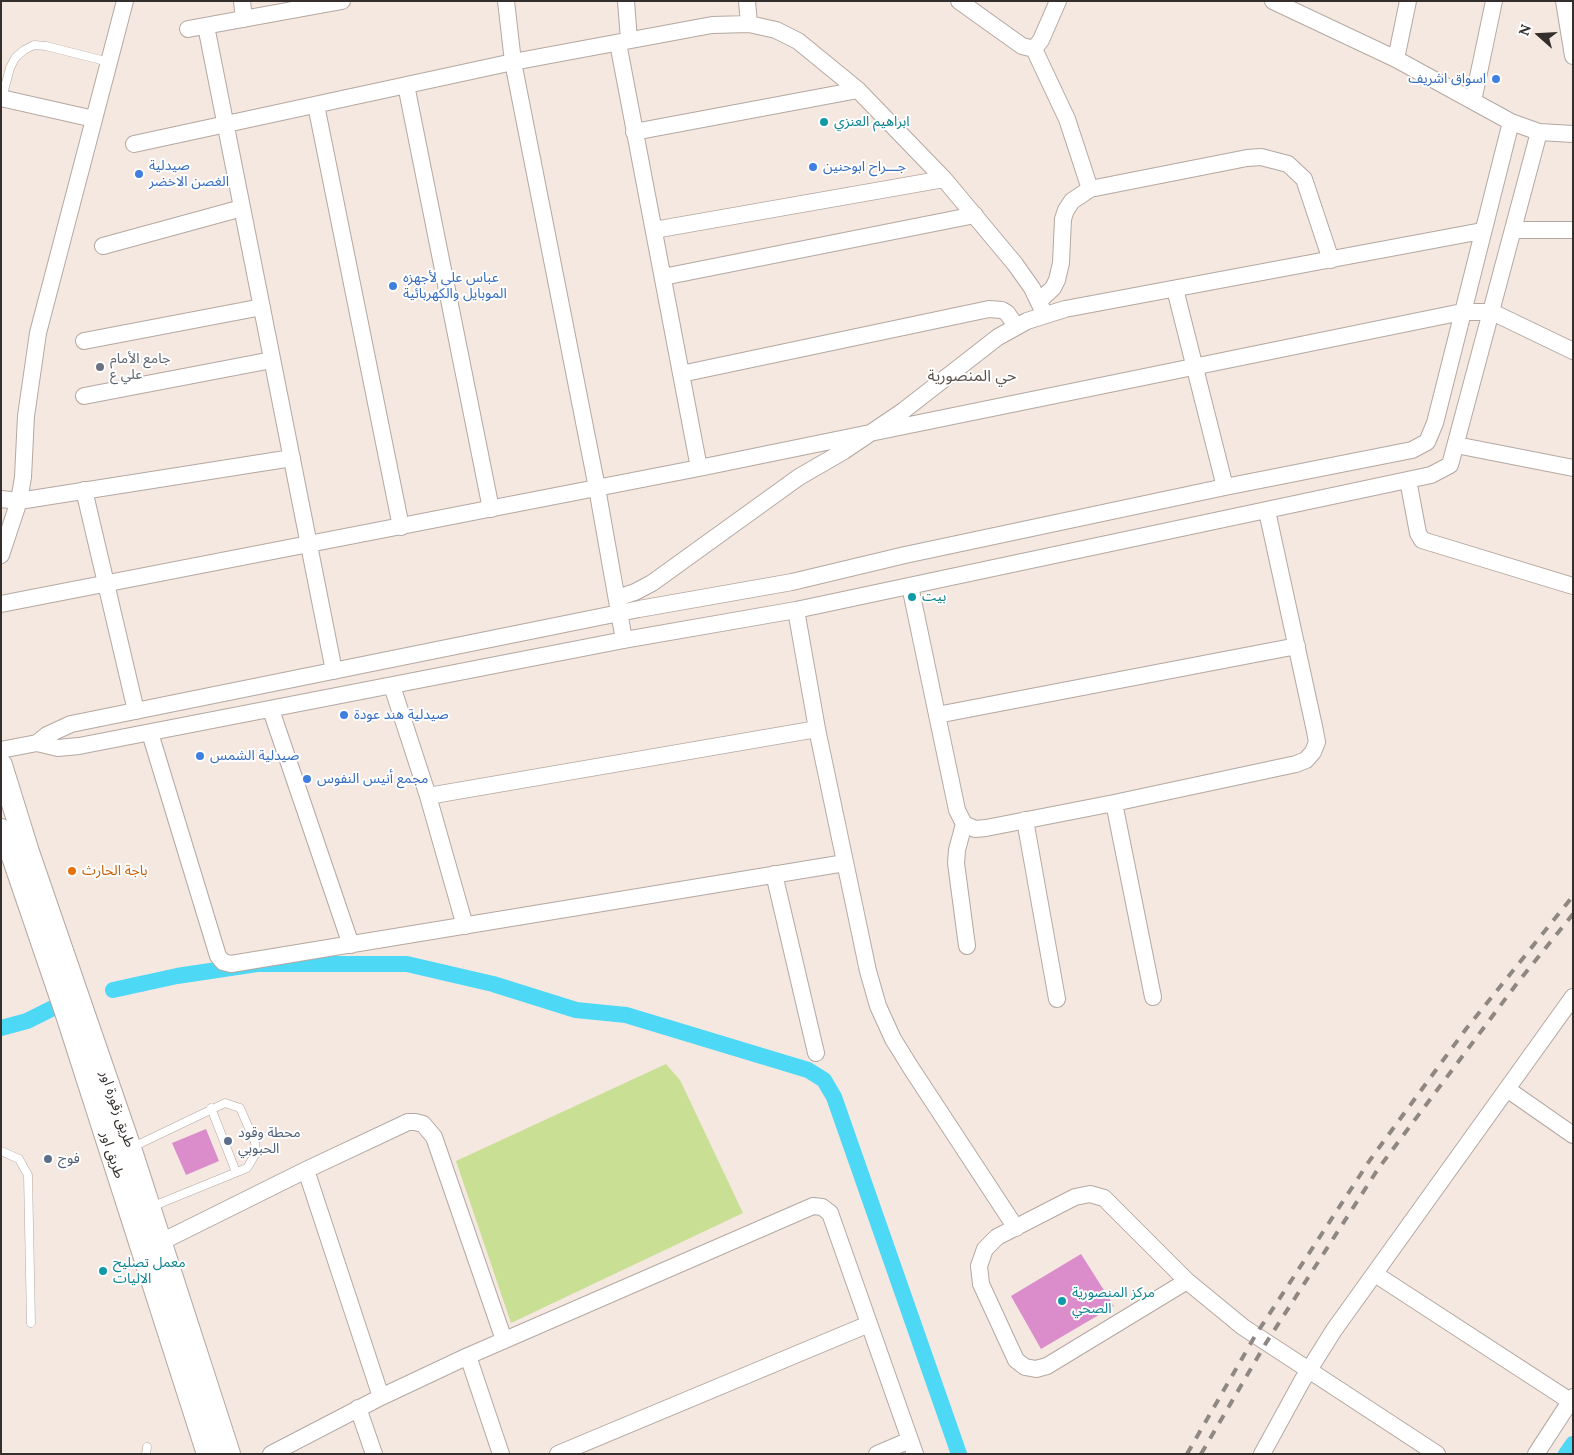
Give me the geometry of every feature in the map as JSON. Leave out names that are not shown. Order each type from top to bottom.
[{"type":"main road","name":"طريق زقورة اور","points":[[1,765],[14,853],[130,1148],[229,1454]]},
{"type":"main road","points":[[1,830],[14,853]]},
{"type":"main road","name":"طريق اور","points":[[14,853],[208,1454]]},
{"type":"street","points":[[1,556],[19,501],[23,477],[26,416],[38,333],[125,1]]},
{"type":"street","points":[[242,1],[244,19]]},
{"type":"street","points":[[188,29],[342,1]]},
{"type":"street","points":[[506,1],[513,62],[597,488],[624,640]]},
{"type":"street","points":[[626,1],[623,41],[634,132],[698,468]]},
{"type":"street","points":[[746,1],[749,24]]},
{"type":"street","points":[[959,1],[1022,46],[1034,49]]},
{"type":"street","points":[[1034,49],[1041,40],[1058,1]]},
{"type":"street","points":[[1396,59],[1408,1]]},
{"type":"street","points":[[1473,101],[1494,1]]},
{"type":"street","points":[[1564,1],[1573,56]]},
{"type":"street","points":[[1274,2],[1396,59],[1511,122],[1538,132],[1573,134]]},
{"type":"street","points":[[134,144],[513,62],[712,25],[749,24],[776,30],[798,40],[858,90],[944,179],[975,215],[1015,264],[1042,308]]},
{"type":"street","points":[[206,26],[334,671]]},
{"type":"street","points":[[1034,49],[1067,119],[1090,188]]},
{"type":"street","points":[[406,85],[491,509]]},
{"type":"street","points":[[634,132],[858,90]]},
{"type":"street","points":[[2,98],[94,119]]},
{"type":"street","points":[[316,105],[401,527]]},
{"type":"street","points":[[1,750],[37,742],[47,735],[71,724],[334,671],[618,605],[792,582],[1224,487],[1412,450],[1427,442],[1435,423],[1511,122]]},
{"type":"street","points":[[37,742],[68,748],[272,710],[624,640],[796,610],[1431,475],[1450,465],[1492,312],[1538,132]]},
{"type":"street","points":[[618,605],[635,592],[652,583],[799,477],[873,432],[998,337],[1042,308],[1057,280],[1061,263],[1063,219],[1066,210],[1072,200],[1090,188],[1247,158],[1260,157],[1288,164],[1304,179],[1331,260]]},
{"type":"street","points":[[654,230],[944,179]]},
{"type":"street","points":[[103,246],[242,208]]},
{"type":"street","points":[[663,277],[975,215]]},
{"type":"street","points":[[1513,230],[1573,230]]},
{"type":"street","points":[[1042,308],[1065,309],[1482,231]]},
{"type":"street","points":[[1175,289],[1224,487]]},
{"type":"street","points":[[84,341],[262,306]]},
{"type":"street","points":[[681,374],[989,308],[1002,310],[1007,313],[1016,326]]},
{"type":"street","points":[[1,604],[698,468],[1462,312],[1492,312],[1573,351]]},
{"type":"street","points":[[84,396],[272,360]]},
{"type":"street","points":[[1456,445],[1573,468]]},
{"type":"street","points":[[1,499],[19,501],[292,458]]},
{"type":"street","points":[[1408,480],[1418,533],[1422,540],[1573,586]]},
{"type":"street","points":[[84,490],[136,711]]},
{"type":"street","points":[[910,586],[957,810],[964,824],[975,829],[1114,802],[1306,760],[1314,752],[1317,742],[1267,510]]},
{"type":"street","points":[[796,610],[817,729],[868,971],[878,1006],[893,1038],[1016,1228]]},
{"type":"street","points":[[937,716],[1296,646]]},
{"type":"street","points":[[392,686],[428,796],[465,926]]},
{"type":"street","points":[[272,710],[351,944]]},
{"type":"street","points":[[428,796],[817,729]]},
{"type":"street","points":[[150,733],[218,956],[223,962],[231,964],[845,863]]},
{"type":"street","points":[[1114,802],[1153,997]]},
{"type":"street","points":[[1025,820],[1057,999]]},
{"type":"street","points":[[964,824],[959,837],[956,863],[967,946]]},
{"type":"street","points":[[774,874],[816,1052]]},
{"type":"street","points":[[1262,1454],[1310,1369],[1375,1274],[1573,997]]},
{"type":"street","points":[[1507,1089],[1573,1135]]},
{"type":"street","points":[[161,1242],[408,1122],[423,1124],[430,1129],[504,1340]]},
{"type":"street","points":[[306,1170],[381,1397]]},
{"type":"street","points":[[1187,1281],[1047,1366],[1030,1369],[1020,1364],[1013,1355],[979,1276],[980,1258],[990,1242],[1016,1228],[1075,1197],[1098,1195],[1110,1201],[1187,1281],[1243,1327],[1310,1369],[1437,1454]]},
{"type":"street","points":[[271,1454],[358,1408],[468,1356],[813,1206],[822,1207],[830,1213],[912,1447],[877,1454]]},
{"type":"street","points":[[1375,1274],[1572,1399],[1536,1454]]},
{"type":"street","points":[[558,1454],[869,1324]]},
{"type":"street","points":[[468,1356],[501,1454]]},
{"type":"street","points":[[358,1408],[374,1454]]},
{"type":"lane","points":[[2,98],[10,68],[15,58],[24,50],[34,46],[46,46],[109,62]]},
{"type":"lane","points":[[130,1148],[225,1103],[237,1106],[255,1142],[255,1159],[247,1168],[150,1208]]},
{"type":"lane","points":[[211,1108],[236,1172]]},
{"type":"lane","points":[[1,1151],[19,1159],[28,1176],[31,1323]]},
{"type":"green space","points":[[666,1064],[680,1080],[743,1213],[511,1323],[456,1161]]},
{"type":"building","points":[[206,1129],[219,1161],[186,1175],[172,1143]]},
{"type":"building","name":"مركز المنصورية الصحي","points":[[1081,1254],[1114,1306],[1041,1349],[1011,1296]]},
{"type":"waterway","points":[[113,990],[177,976],[257,964],[407,964],[493,984],[576,1010],[626,1015],[808,1070],[824,1080],[834,1097],[959,1454]]},
{"type":"waterway","points":[[1,1028],[27,1021],[53,1008]]},
{"type":"waterway","points":[[1566,1454],[1573,1444]]},
{"type":"railway","points":[[1187,1454],[1255,1336],[1370,1160],[1466,1029],[1573,896]]},
{"type":"railway","points":[[1201,1454],[1266,1343],[1378,1169],[1518,982],[1573,914]]},
{"type":"place","name":"اسواق اشريف","points":[[1496,79]]},
{"type":"place","name":"ابراهيم العنزي","points":[[824,122]]},
{"type":"place","name":"جـــراح ابوحنين","points":[[813,167]]},
{"type":"place","name":"صيدلية الغصن الاخضر","points":[[139,174]]},
{"type":"place","name":"عباس علي لأجهزه الموبايل والكهربائية","points":[[393,286]]},
{"type":"place","name":"جامع الأمام علي ع","points":[[100,367]]},
{"type":"place","name":"بيت","points":[[912,597]]},
{"type":"place","name":"صيدلية هند عودة","points":[[344,715]]},
{"type":"place","name":"صيدلية الشمس","points":[[200,756]]},
{"type":"place","name":"مجمع أنيس النفوس","points":[[307,779]]},
{"type":"place","name":"باجة الحارث","points":[[72,871]]},
{"type":"place","name":"محطة وقود الحبوبي","points":[[228,1141]]},
{"type":"place","name":"فوج","points":[[48,1159]]},
{"type":"place","name":"معمل تصليح الاليات","points":[[103,1271]]},
{"type":"place","name":"مركز المنصورية الصحي","points":[[1062,1301]]},
{"type":"district","name":"حي المنصورية","points":[[972,376]]}]
